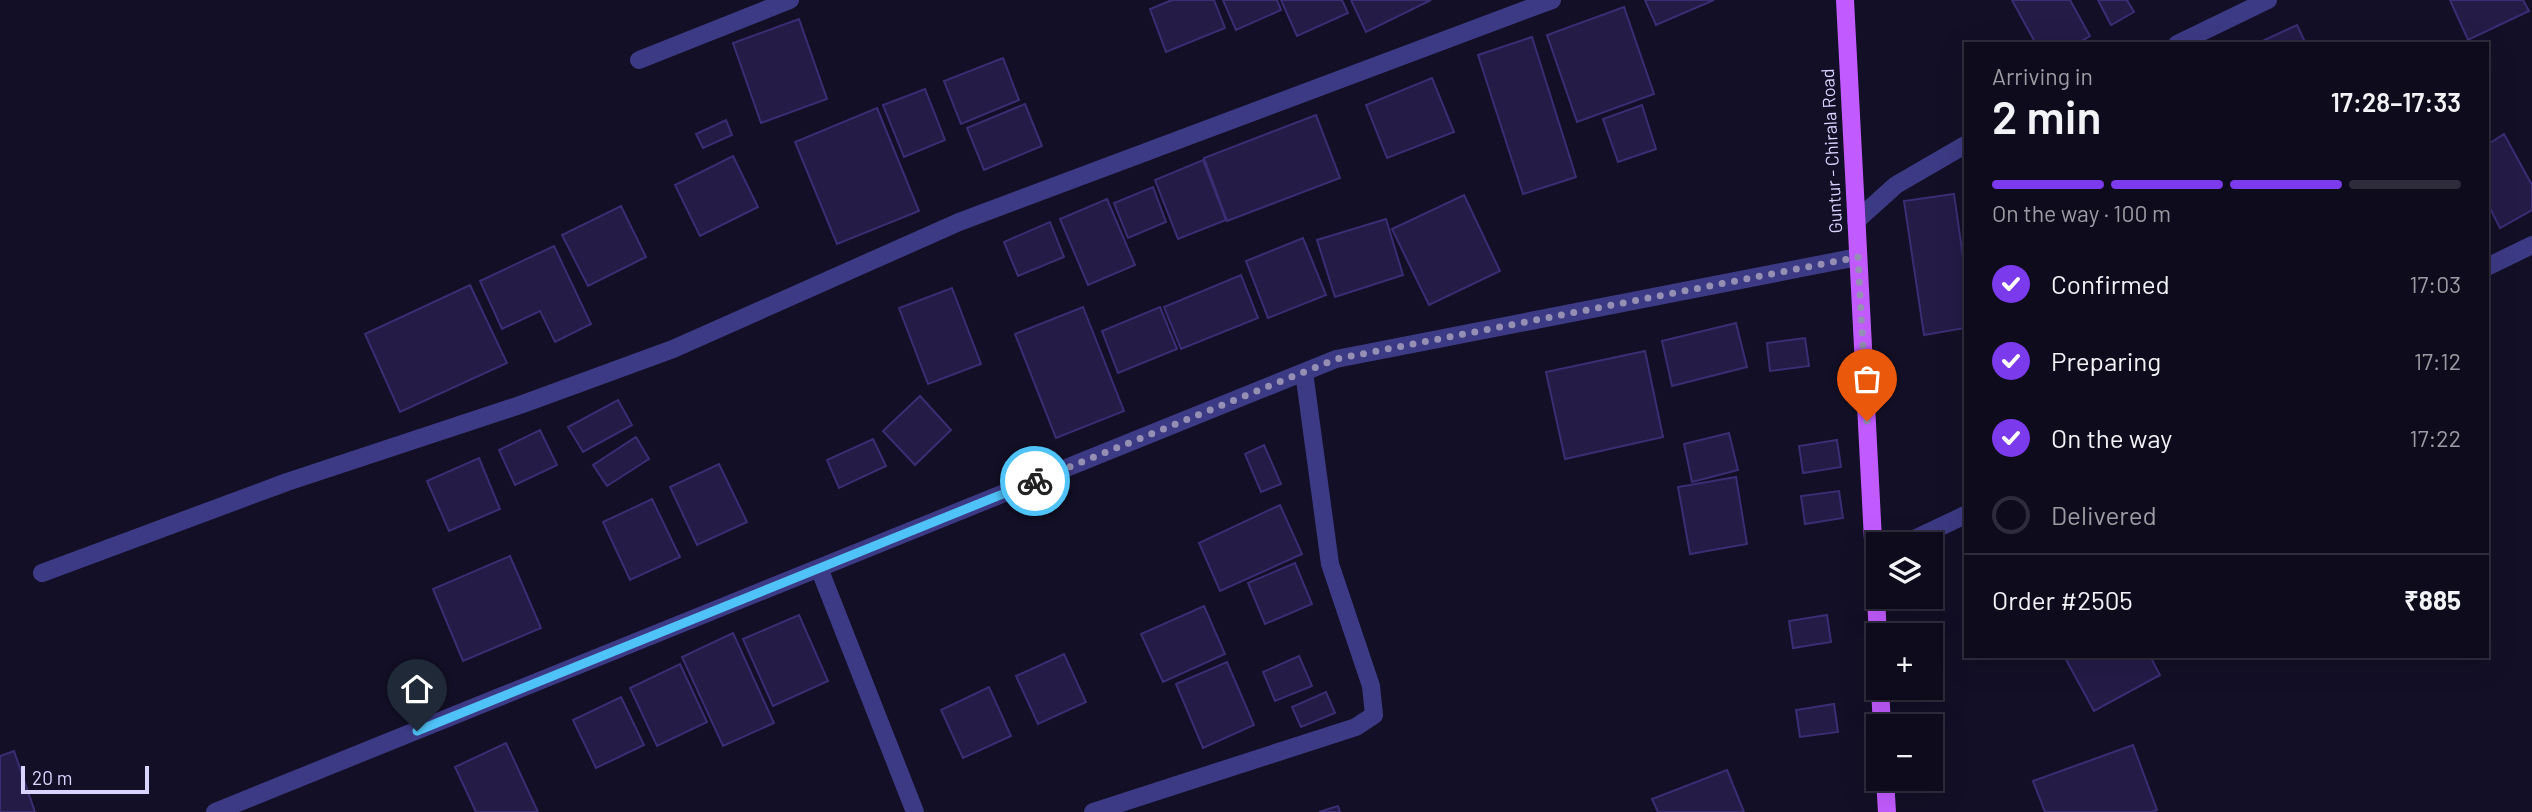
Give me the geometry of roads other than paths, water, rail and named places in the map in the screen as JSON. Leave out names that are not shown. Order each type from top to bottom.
[{"type":"main road","name":"Guntur - Chirala Road","points":[[1845,0],[1874,532]]},
{"type":"main road","points":[[1886,791],[1887,812]]},
{"type":"street","points":[[639,60],[790,0]]},
{"type":"street","points":[[42,573],[287,482],[520,405],[673,349],[959,222],[1552,0]]},
{"type":"street","points":[[2181,42],[2268,0]]},
{"type":"street","points":[[1856,221],[1896,185],[1964,146]]},
{"type":"street","points":[[2489,266],[2532,245]]},
{"type":"street","points":[[215,812],[1336,359],[1858,257]]},
{"type":"street","points":[[1093,812],[1356,727],[1374,715],[1371,686],[1330,564],[1304,372]]},
{"type":"street","points":[[1929,532],[1964,515]]},
{"type":"street","points":[[819,568],[915,812]]}]
